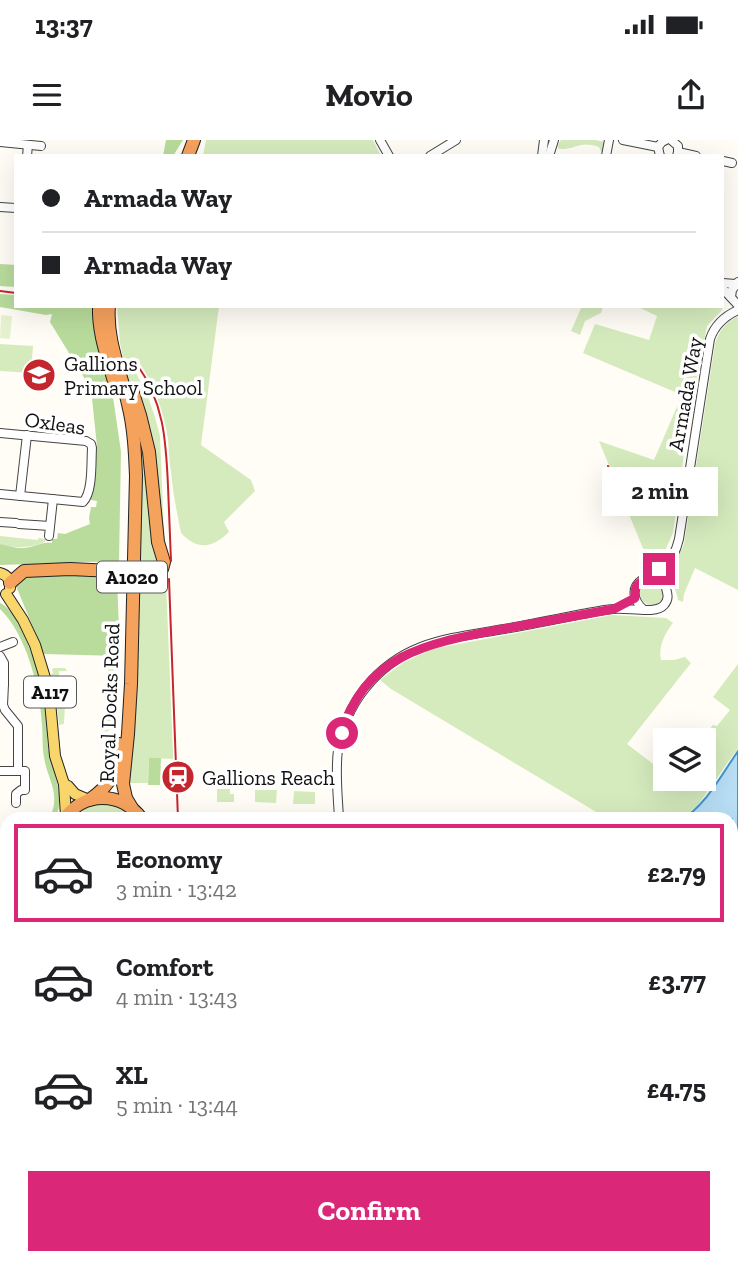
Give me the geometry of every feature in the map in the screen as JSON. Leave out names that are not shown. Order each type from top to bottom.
[{"type":"highway","name":"Royal Docks Road","points":[[70,812],[107,786],[118,752],[123,684],[128,472],[123,420],[102,339],[100,308]]},
{"type":"highway","name":"Royal Docks Road","points":[[109,308],[110,335],[133,429],[136,476],[131,684],[122,784],[126,798],[136,812]]},
{"type":"highway","points":[[5,591],[24,571],[70,569],[146,572],[162,569],[164,562],[158,542],[149,452],[131,387],[118,365]]},
{"type":"highway","points":[[89,800],[113,799],[133,812]]},
{"type":"main road","name":"A117","points":[[0,573],[6,575],[5,591],[27,628],[50,691],[55,755],[64,784],[65,812]]},
{"type":"main road","points":[[64,784],[75,794],[89,800]]},
{"type":"street","points":[[433,154],[456,140]]},
{"type":"street","points":[[623,140],[659,151],[662,142],[669,140],[676,143],[677,154]]},
{"type":"street","points":[[0,142],[41,146]]},
{"type":"street","points":[[27,154],[28,145]]},
{"type":"street","points":[[735,303],[732,290],[737,283]]},
{"type":"street","name":"Armada Way","points":[[339,812],[337,762],[348,716],[371,681],[402,657],[421,647],[449,639],[614,609],[655,610],[664,605],[668,593],[664,583],[667,564],[680,539],[709,344],[714,329],[735,303]]},
{"type":"street","name":"Oxleas","points":[[0,433],[86,441],[91,444],[93,448],[86,500],[53,499]]},
{"type":"street","points":[[20,496],[27,435]]},
{"type":"street","points":[[0,494],[53,499],[50,531],[0,522]]},
{"type":"street","name":"Armada Way","points":[[614,609],[635,598],[638,583],[652,577],[667,564]]},
{"type":"street","points":[[652,577],[664,583]]},
{"type":"street","points":[[635,598],[643,609]]},
{"type":"street","points":[[0,646],[13,642]]},
{"type":"street","points":[[0,656],[4,663],[4,705],[18,726],[25,790],[16,794],[16,803]]},
{"type":"street","points":[[0,720],[8,714]]},
{"type":"street","points":[[0,771],[21,771]]},
{"type":"green space","points":[[166,140],[183,140],[174,154],[163,154]]},
{"type":"green space","points":[[206,140],[373,140],[380,154],[203,154]]},
{"type":"green space","points":[[561,140],[606,142],[603,154],[599,147],[592,145],[559,149],[557,146]]},
{"type":"green space","points":[[0,264],[14,265],[14,287],[0,286]]},
{"type":"green space","points":[[0,294],[14,295],[14,308],[94,308],[93,323],[112,390],[121,452],[119,561],[0,565],[0,544],[22,548],[52,543],[52,539],[57,539],[58,533],[65,534],[90,524],[91,507],[96,507],[97,501],[91,500],[97,446],[91,389],[50,322],[52,314],[0,307]]},
{"type":"green space","points":[[117,308],[219,308],[201,445],[251,480],[255,491],[224,522],[229,532],[217,541],[199,545],[181,533],[168,439],[161,409],[154,389],[139,362],[132,366],[146,391],[160,436],[173,753],[173,759],[149,758],[148,783],[126,783],[138,544],[127,377],[120,343]]},
{"type":"green space","points":[[581,308],[602,308],[601,313],[585,321],[580,335],[571,331]]},
{"type":"green space","points":[[640,308],[722,308],[707,326],[690,411],[673,533],[662,557],[651,568],[599,441],[654,460],[682,395],[583,353],[595,324],[649,340],[657,316]]},
{"type":"green space","points":[[1,315],[12,316],[10,339],[0,338]]},
{"type":"green space","points":[[738,316],[738,590],[695,568],[683,602],[678,600],[672,573],[684,544],[715,344],[723,327]]},
{"type":"green space","points":[[0,344],[33,346],[31,373],[0,371]]},
{"type":"green space","points":[[0,536],[38,538],[45,539],[45,542],[28,547],[13,547],[0,544]]},
{"type":"green space","points":[[43,574],[117,578],[120,656],[44,654],[16,586],[22,576]]},
{"type":"green space","points":[[652,581],[661,584],[664,593],[661,602],[652,605],[643,602],[640,593],[643,584]]},
{"type":"green space","points":[[0,603],[7,608],[21,629],[42,684],[48,746],[59,792],[57,812],[52,812],[54,797],[44,757],[41,711],[35,679],[18,633],[0,609]]},
{"type":"green space","points":[[612,615],[666,618],[673,623],[663,640],[661,660],[685,657],[691,663],[627,744],[653,764],[653,791],[708,791],[689,812],[596,812],[380,680],[404,662],[433,649]]},
{"type":"green space","points":[[116,656],[115,729],[104,733],[109,659]]},
{"type":"green space","points":[[738,664],[738,748],[716,779],[716,728],[710,728],[713,725],[717,726],[730,710],[713,697]]},
{"type":"green space","points":[[54,668],[65,668],[67,671],[59,671],[59,690],[63,691],[63,701],[69,702],[65,704],[64,724],[59,725],[51,674]]},
{"type":"green space","points":[[149,758],[161,758],[160,785],[148,785]]},
{"type":"green space","points":[[217,789],[230,789],[230,794],[234,794],[234,802],[217,802]]},
{"type":"green space","points":[[255,790],[277,790],[276,803],[255,802]]},
{"type":"green space","points":[[294,791],[315,792],[315,804],[293,804]]},
{"type":"green space","points":[[103,804],[125,812],[83,812]]},
{"type":"water","points":[[738,751],[738,812],[691,812],[711,791],[716,791],[716,784]]},
{"type":"tram line","points":[[0,291],[14,293]]},
{"type":"tram line","points":[[136,363],[153,392],[162,422],[171,561]]},
{"type":"tram line","points":[[608,466],[612,477]]},
{"type":"tram line","points":[[169,579],[178,812]]},
{"type":"place","name":"Gallions Primary School","points":[[39,375]]},
{"type":"place","name":"Gallions Reach","points":[[178,777]]},
{"type":"route","points":[[342,733],[355,703],[371,681],[402,657],[421,647],[449,639],[614,609],[635,598],[638,583],[652,577],[659,569]]}]
